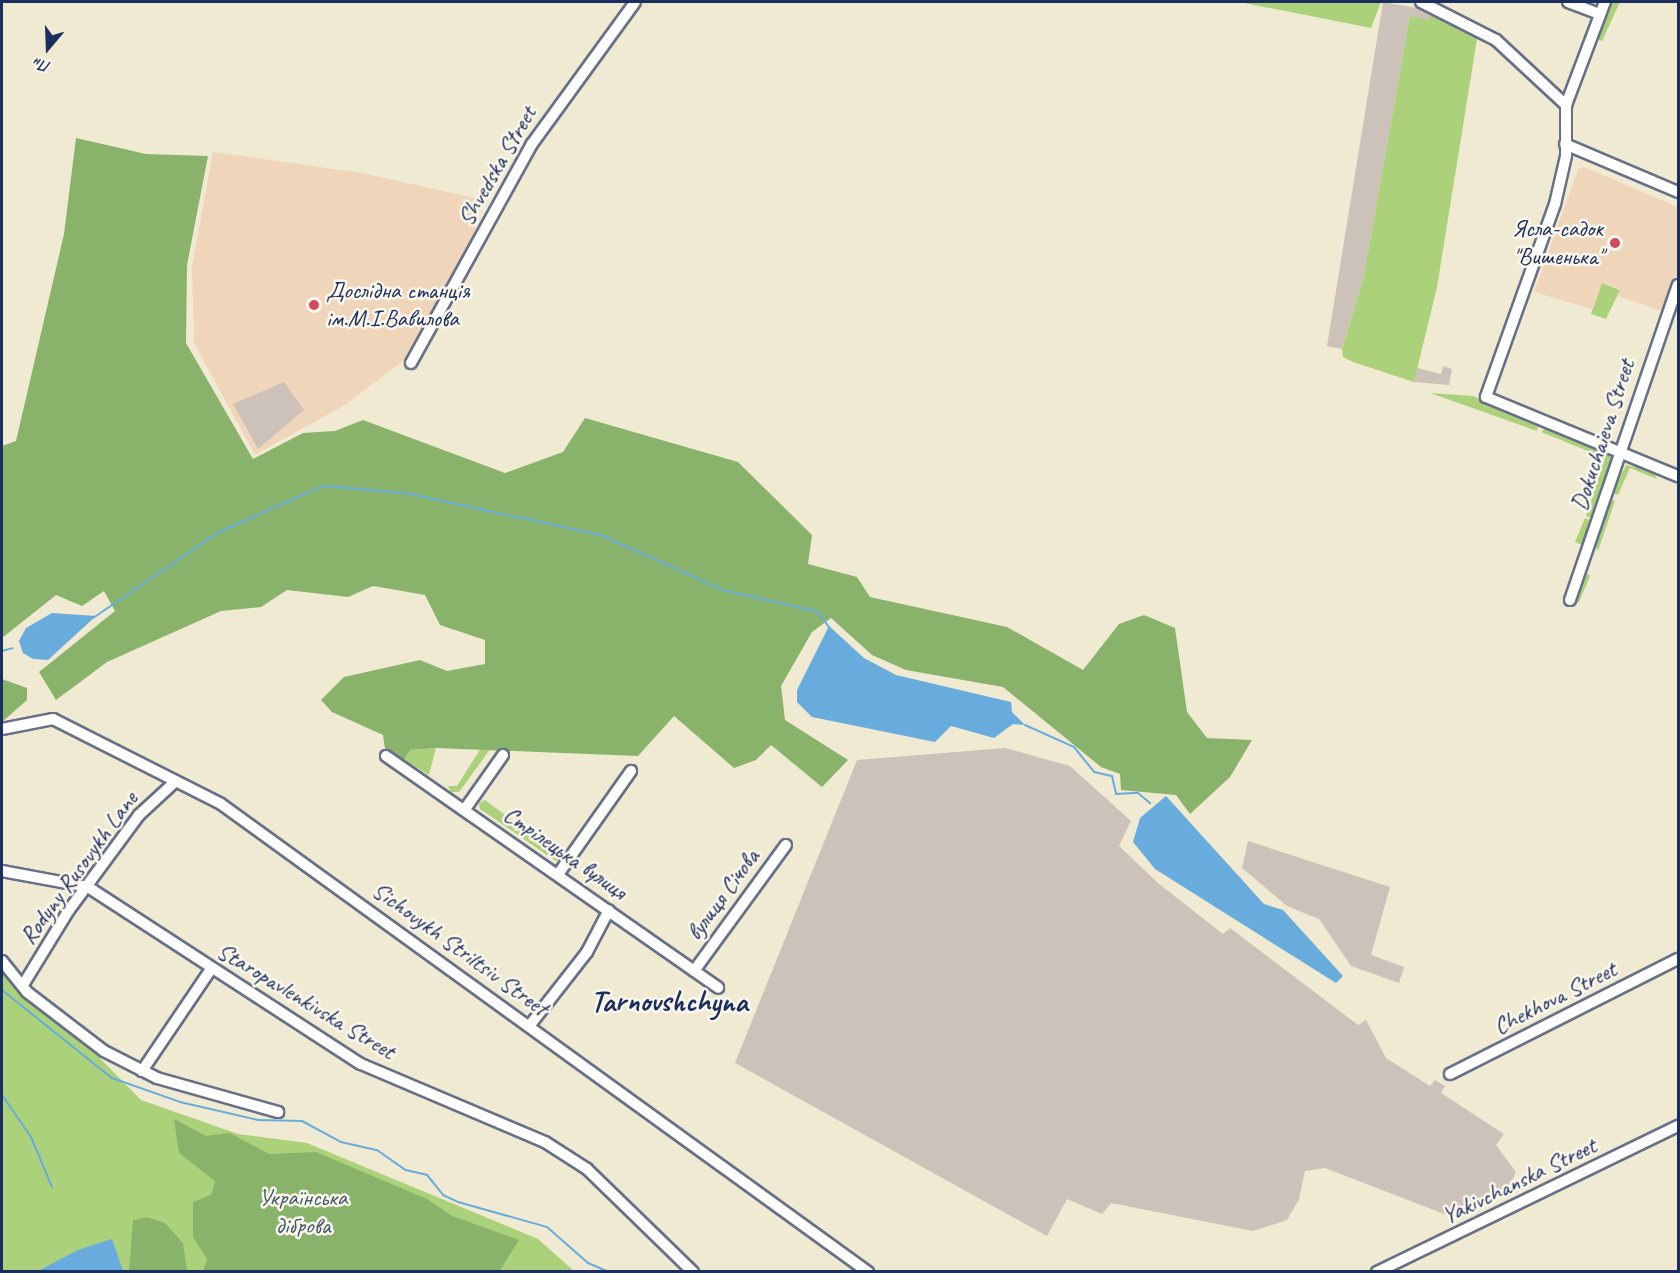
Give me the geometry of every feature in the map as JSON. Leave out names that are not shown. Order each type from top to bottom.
[{"type":"street","name":"Shvedska Street","points":[[411,363],[538,134],[635,2]]},
{"type":"street","points":[[1421,2],[1496,40],[1566,105]]},
{"type":"street","points":[[1568,2],[1600,14]]},
{"type":"street","points":[[1605,2],[1566,105],[1565,144],[1551,219],[1486,397],[1622,451],[1678,476]]},
{"type":"street","points":[[1565,144],[1678,192]]},
{"type":"street","name":"Dokuchaieva Street","points":[[1570,600],[1622,451],[1643,376],[1678,285]]},
{"type":"street","name":"Sichovykh Striltsiv Street","points":[[2,729],[53,719],[221,804],[530,1025],[868,1272]]},
{"type":"street","points":[[465,809],[502,755]]},
{"type":"street","name":"Стрілецька вулиця","points":[[386,756],[559,873],[718,988]]},
{"type":"street","points":[[559,873],[631,771]]},
{"type":"street","name":"Rodyny Rusovykh Lane","points":[[23,985],[139,815],[176,781]]},
{"type":"street","name":"вулиця Січова","points":[[694,971],[786,844]]},
{"type":"street","name":"Staropavlenkivska Street","points":[[2,871],[88,887],[211,969],[361,1064],[545,1142],[587,1169],[693,1272]]},
{"type":"street","points":[[530,1025],[587,952],[609,910]]},
{"type":"street","name":"Chekhova Street","points":[[1450,1074],[1678,959]]},
{"type":"street","points":[[2,962],[23,985],[83,1037],[142,1071],[209,1096],[278,1112]]},
{"type":"street","points":[[142,1071],[211,969]]},
{"type":"street","name":"Yakivchanska Street","points":[[1377,1272],[1678,1126]]},
{"type":"shaded area","points":[[1383,2],[1433,11],[1429,21],[1410,16],[1363,280],[1342,349],[1327,346]]},
{"type":"shaded area","name":"Дослідна станція ім.М.І.Вавилова","points":[[213,152],[362,173],[475,198],[476,233],[403,361],[345,405],[255,455],[194,343],[192,266]]},
{"type":"shaded area","name":"Ясла-садок \"Вишенька\"","points":[[1584,167],[1678,207],[1678,278],[1665,312],[1618,296],[1620,289],[1602,283],[1592,309],[1534,292],[1578,169]]},
{"type":"shaded area","points":[[1443,366],[1452,369],[1449,385],[1414,382],[1417,368],[1441,374]]},
{"type":"shaded area","points":[[284,382],[304,410],[258,449],[233,404]]},
{"type":"shaded area","points":[[1005,748],[1070,766],[1131,821],[1119,846],[1158,883],[1223,934],[1230,928],[1358,1025],[1366,1020],[1386,1058],[1430,1086],[1435,1080],[1445,1086],[1441,1093],[1504,1134],[1496,1145],[1516,1172],[1508,1189],[1444,1214],[1325,1168],[1305,1171],[1299,1199],[1287,1220],[1253,1231],[1111,1203],[1102,1214],[1067,1199],[1047,1236],[735,1063],[857,760]]},
{"type":"shaded area","points":[[1248,841],[1390,887],[1371,955],[1404,967],[1399,983],[1351,966],[1319,919],[1287,906],[1242,868]]},
{"type":"green space","points":[[1239,2],[1381,2],[1371,28]]},
{"type":"green space","points":[[1609,2],[1620,2],[1602,41],[1596,39]]},
{"type":"green space","points":[[1433,11],[1478,33],[1437,287],[1414,382],[1353,362],[1343,357],[1342,349],[1363,280],[1410,16],[1429,20]]},
{"type":"green space","points":[[76,138],[146,154],[208,156],[187,265],[186,343],[253,459],[303,433],[335,431],[363,420],[505,473],[563,452],[585,418],[738,462],[812,535],[808,564],[857,577],[870,597],[1007,627],[1083,670],[1119,624],[1144,615],[1175,628],[1187,712],[1207,738],[1252,740],[1230,777],[1190,814],[1176,795],[1121,790],[1120,774],[1101,767],[1003,687],[906,670],[872,655],[831,618],[812,632],[781,686],[785,720],[848,760],[822,787],[771,745],[756,760],[734,768],[674,716],[638,756],[436,748],[410,750],[404,760],[386,756],[383,735],[332,712],[321,700],[344,677],[420,660],[447,671],[485,664],[485,640],[440,625],[425,595],[373,586],[348,597],[287,590],[261,607],[221,611],[107,662],[56,700],[39,672],[115,611],[104,591],[82,606],[56,595],[2,638],[2,446],[16,441],[64,234]]},
{"type":"green space","points":[[1602,283],[1620,290],[1606,319],[1591,314]]},
{"type":"green space","points":[[1430,393],[1473,396],[1538,427],[1537,431]]},
{"type":"green space","points":[[1547,427],[1613,457],[1595,519],[1586,516],[1605,458],[1541,432]]},
{"type":"green space","points":[[1626,465],[1653,471],[1657,479],[1630,468],[1618,495],[1612,493]]},
{"type":"green space","points":[[1609,499],[1615,501],[1598,551],[1593,542]]},
{"type":"green space","points":[[1585,518],[1594,522],[1583,545],[1575,542]]},
{"type":"green space","points":[[1583,572],[1590,575],[1579,603],[1571,600]]},
{"type":"green space","points":[[2,679],[27,688],[27,700],[2,722]]},
{"type":"green space","points":[[436,748],[429,775],[404,760],[410,750]]},
{"type":"green space","points":[[481,748],[491,748],[459,792],[451,792],[448,786],[457,786]]},
{"type":"green space","points":[[485,800],[555,852],[562,851],[563,859],[556,861],[480,809],[479,803]]},
{"type":"green space","points":[[2,971],[75,1033],[141,1100],[238,1134],[307,1143],[538,1239],[574,1271],[500,1271],[514,1249],[498,1272],[2,1271]]},
{"type":"green space","name":"Українська діброва","points":[[174,1119],[206,1136],[230,1133],[269,1154],[316,1152],[427,1199],[452,1216],[519,1240],[500,1271],[203,1271],[207,1259],[193,1237],[193,1202],[211,1195],[215,1181],[179,1153]]},
{"type":"green space","points":[[147,1217],[165,1223],[183,1243],[187,1271],[129,1271],[133,1220]]},
{"type":"water","points":[[52,613],[96,616],[48,660],[33,659],[23,653],[19,641],[26,628]]},
{"type":"water","points":[[829,626],[864,658],[896,675],[1011,702],[1012,712],[1025,725],[1013,724],[994,738],[951,726],[935,742],[812,717],[797,702],[797,690]]},
{"type":"water","points":[[1166,796],[1264,904],[1283,910],[1343,976],[1336,983],[1155,869],[1133,842],[1140,818]]},
{"type":"water","points":[[112,1239],[123,1271],[38,1271],[78,1250]]},
{"type":"waterway","points":[[93,618],[219,532],[323,486],[405,493],[601,535],[723,590],[818,612],[829,627]]},
{"type":"waterway","points":[[2,651],[13,648]]},
{"type":"waterway","points":[[1025,725],[1074,747],[1094,772],[1112,776],[1116,794],[1138,793],[1150,803]]},
{"type":"waterway","points":[[2,990],[112,1078],[180,1102],[258,1120],[302,1121],[341,1142],[377,1150],[406,1170],[427,1175],[443,1195],[458,1202],[547,1227],[588,1263],[609,1272]]},
{"type":"waterway","points":[[2,1095],[31,1137],[52,1187]]},
{"type":"place","name":"Ясла-садок \"Вишенька\"","points":[[1615,243]]},
{"type":"place","name":"Дослідна станція ім.М.І.Вавилова","points":[[314,305]]},
{"type":"district","name":"Tarnovshchyna","points":[[669,1001]]}]
